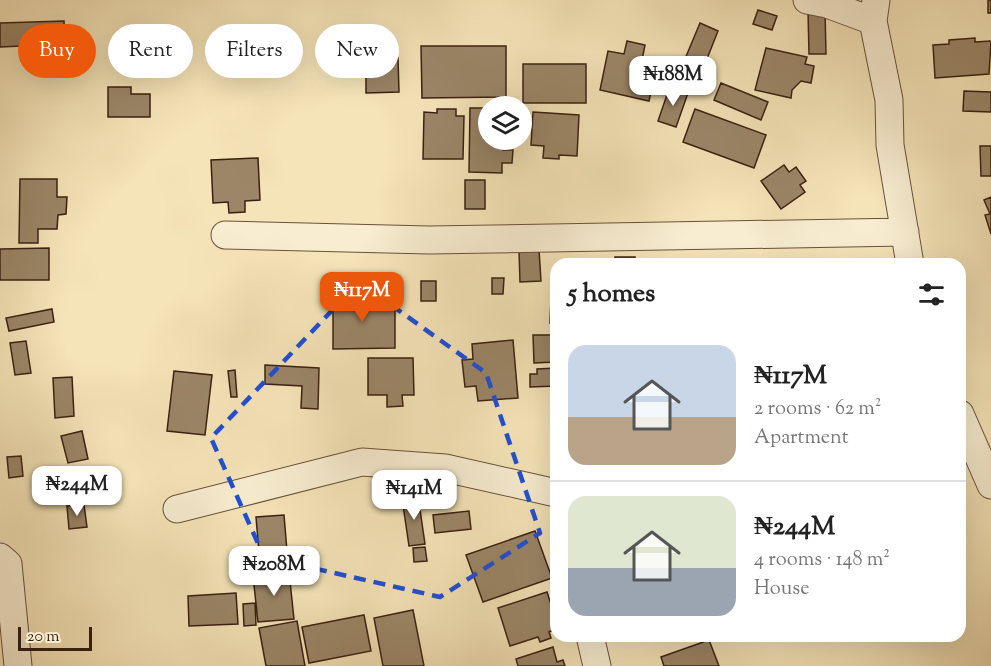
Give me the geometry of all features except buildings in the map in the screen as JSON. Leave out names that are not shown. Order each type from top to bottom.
[{"type":"street","points":[[807,0],[875,11],[889,100],[890,145],[909,258]]},
{"type":"street","points":[[225,235],[429,240],[905,232]]},
{"type":"street","points":[[966,426],[988,472]]},
{"type":"street","points":[[177,509],[362,462],[446,468],[550,492]]},
{"type":"street","points":[[0,557],[8,564],[18,666]]},
{"type":"street","points":[[591,642],[597,666]]},
{"type":"highlighted area","points":[[359,282],[486,373],[540,533],[440,597],[264,557],[211,438]]}]
